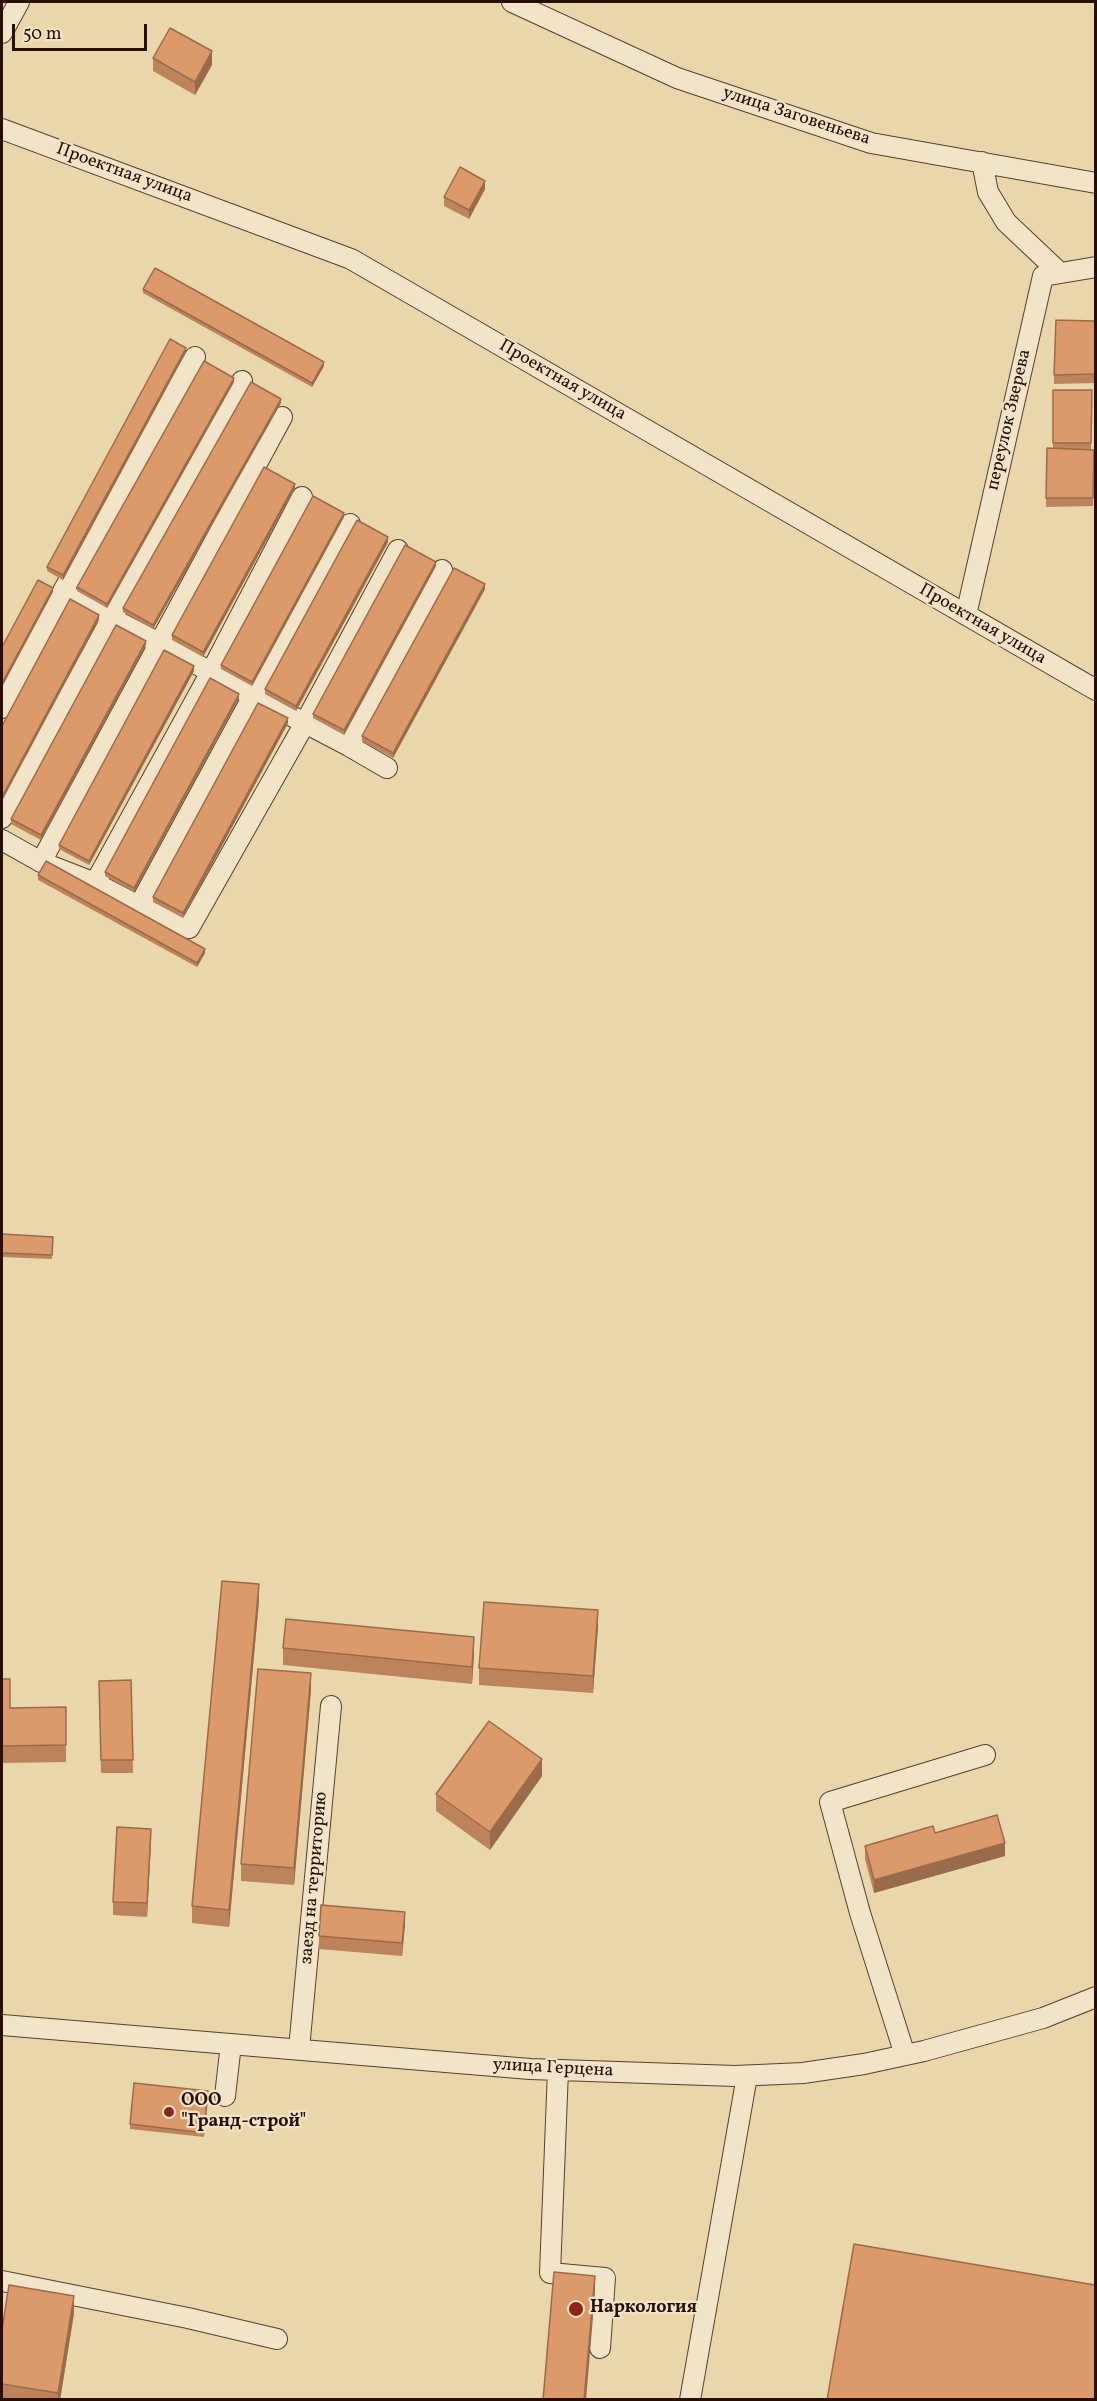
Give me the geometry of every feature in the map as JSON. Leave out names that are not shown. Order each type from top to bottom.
[{"type":"street","points":[[2,33],[19,2]]},
{"type":"street","name":"улица Заговеньева","points":[[512,2],[677,78],[871,143],[1095,183]]},
{"type":"street","name":"Проектная улица","points":[[2,129],[351,259],[1095,690]]},
{"type":"street","points":[[982,162],[988,192],[1006,222],[1060,273]]},
{"type":"street","name":"переулок Зверева","points":[[966,615],[1043,276],[1095,267]]},
{"type":"street","points":[[2,708],[62,593],[195,357]]},
{"type":"street","points":[[2,818],[242,381]]},
{"type":"street","points":[[41,862],[282,417]]},
{"type":"street","points":[[95,883],[211,672],[302,497]]},
{"type":"street","points":[[139,906],[350,524]]},
{"type":"street","points":[[2,840],[41,862],[95,883],[189,928],[305,723],[398,549]]},
{"type":"street","points":[[349,746],[442,570]]},
{"type":"street","points":[[62,593],[111,617],[387,768]]},
{"type":"street","name":"заезд на территорию","points":[[299,2049],[331,1706]]},
{"type":"street","points":[[904,2055],[860,1913],[830,1802],[985,1755]]},
{"type":"street","name":"улица Герцена","points":[[2,2025],[558,2070],[747,2076],[803,2073],[904,2055],[1043,2018],[1095,1997]]},
{"type":"street","points":[[225,2096],[231,2044]]},
{"type":"street","points":[[558,2070],[550,2273],[605,2278],[600,2348]]},
{"type":"street","points":[[690,2400],[747,2076]]},
{"type":"street","points":[[2,2281],[188,2318],[277,2339]]},
{"type":"building","points":[[170,28],[212,51],[195,82],[153,58]]},
{"type":"building","points":[[460,167],[485,181],[469,210],[444,197]]},
{"type":"building","points":[[155,268],[324,362],[312,383],[143,289]]},
{"type":"building","points":[[1056,320],[1095,321],[1095,374],[1054,375]]},
{"type":"building","points":[[170,339],[186,348],[63,575],[47,567]]},
{"type":"building","points":[[204,361],[234,378],[107,604],[77,587]]},
{"type":"building","points":[[251,382],[281,399],[153,625],[123,608]]},
{"type":"building","points":[[1053,390],[1092,390],[1091,443],[1053,443]]},
{"type":"building","points":[[1047,448],[1094,450],[1093,498],[1046,498]]},
{"type":"building","points":[[264,467],[295,484],[203,652],[172,635]]},
{"type":"building","points":[[313,496],[344,513],[252,682],[221,665]]},
{"type":"building","points":[[357,520],[388,537],[296,706],[265,689]]},
{"type":"building","points":[[405,545],[436,562],[344,730],[313,714]]},
{"type":"building","points":[[454,568],[485,584],[393,753],[362,736]]},
{"type":"building","points":[[38,580],[53,588],[2,683],[2,647]]},
{"type":"building","points":[[70,599],[99,615],[2,797],[2,726]]},
{"type":"building","points":[[116,625],[146,641],[41,835],[11,819]]},
{"type":"building","points":[[164,650],[194,666],[89,861],[59,845]]},
{"type":"building","points":[[210,678],[239,694],[134,888],[105,872]]},
{"type":"building","points":[[258,703],[288,718],[183,913],[153,897]]},
{"type":"building","points":[[46,861],[205,949],[197,963],[38,875]]},
{"type":"building","points":[[2,1234],[53,1237],[52,1255],[2,1253]]},
{"type":"building","points":[[222,1581],[259,1584],[229,1910],[192,1906]]},
{"type":"building","points":[[484,1602],[598,1610],[593,1676],[479,1668]]},
{"type":"building","points":[[286,1619],[474,1637],[472,1667],[283,1648]]},
{"type":"building","points":[[258,1669],[311,1673],[294,1868],[241,1864]]},
{"type":"building","points":[[2,1679],[10,1679],[10,1708],[66,1707],[66,1745],[2,1746]]},
{"type":"building","points":[[131,1680],[133,1760],[101,1760],[99,1681]]},
{"type":"building","points":[[489,1721],[542,1759],[490,1832],[436,1794]]},
{"type":"building","points":[[997,1815],[1005,1843],[874,1880],[865,1846],[933,1826],[935,1833]]},
{"type":"building","points":[[117,1827],[151,1829],[147,1903],[113,1902]]},
{"type":"building","points":[[321,1905],[405,1912],[402,1943],[319,1936]]},
{"type":"building","name":"ООО \"Гранд-строй\"","points":[[134,2083],[208,2091],[204,2133],[130,2124]]},
{"type":"building","points":[[854,2244],[1095,2285],[1095,2400],[827,2400]]},
{"type":"building","points":[[554,2272],[595,2276],[584,2400],[543,2400]]},
{"type":"building","points":[[9,2285],[74,2296],[58,2393],[2,2384],[2,2330]]},
{"type":"place","name":"ООО \"Гранд-строй\"","points":[[169,2112]]},
{"type":"place","name":"Наркология","points":[[576,2309]]}]
